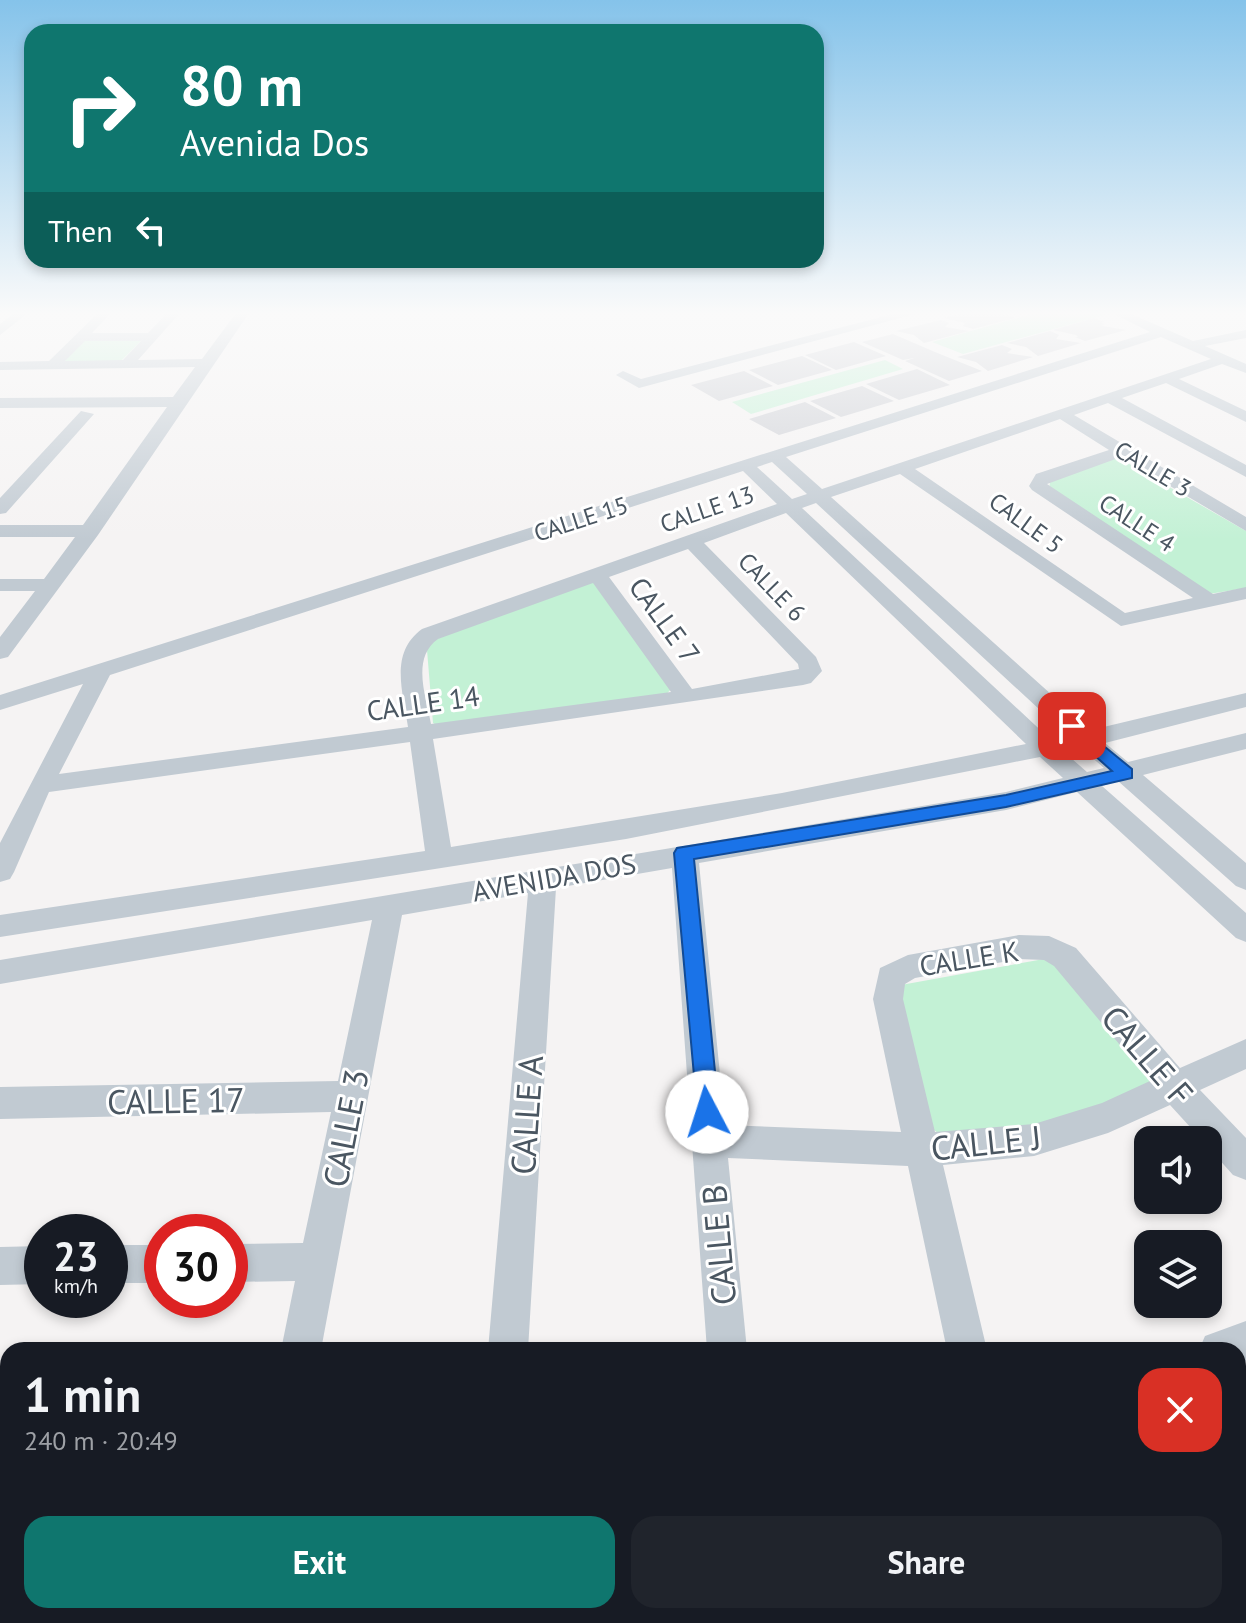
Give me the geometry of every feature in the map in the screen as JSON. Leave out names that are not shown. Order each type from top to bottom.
[{"type":"street","points":[[0,652],[91,531],[187,389]]},
{"type":"street","name":"CALLE 15","points":[[0,703],[985,389]]},
{"type":"street","name":"CALLE 13","points":[[439,857],[423,734],[410,664],[419,642],[430,634],[1132,389]]},
{"type":"street","points":[[1189,389],[1246,417]]},
{"type":"street","points":[[1108,397],[1246,472]]},
{"type":"street","points":[[1,412],[173,408]]},
{"type":"street","points":[[1,412],[86,414],[173,408]]},
{"type":"street","name":"CALLE 3","points":[[1060,413],[1246,525]]},
{"type":"street","points":[[0,509],[86,414]]},
{"type":"street","name":"CALLE 4","points":[[1121,451],[1042,478],[1038,486],[1210,601]]},
{"type":"street","points":[[775,456],[1088,741],[1246,879]]},
{"type":"street","points":[[747,466],[1047,750],[1246,930]]},
{"type":"street","name":"CALLE 5","points":[[902,467],[1121,620],[1210,601]]},
{"type":"street","points":[[0,487],[20,487]]},
{"type":"street","points":[[0,531],[91,531]]},
{"type":"street","name":"CALLE 6","points":[[692,542],[808,662],[811,671]]},
{"type":"street","name":"CALLE 7","points":[[598,575],[686,697]]},
{"type":"street","points":[[0,585],[52,585]]},
{"type":"street","points":[[1210,601],[1246,593]]},
{"type":"street","name":"CALLE 14","points":[[40,785],[792,682],[811,671]]},
{"type":"street","points":[[0,872],[40,785],[101,672]]},
{"type":"street","name":"AVENIDA DOS","points":[[0,926],[849,790],[1088,741],[1246,700]]},
{"type":"street","name":"AVENIDA DOS","points":[[0,972],[543,880],[684,853],[1006,801],[1126,774],[1246,741]]},
{"type":"street","name":"CALLE B","points":[[684,853],[726,1342]]},
{"type":"street","name":"CALLE A","points":[[509,1342],[543,880]]},
{"type":"street","name":"CALLE 3","points":[[303,1342],[389,906]]},
{"type":"street","name":"CALLE K","points":[[921,1150],[888,999],[891,977],[908,967],[1019,947],[1049,948]]},
{"type":"street","name":"CALLE F","points":[[1049,948],[1065,957],[1176,1088],[1246,1163]]},
{"type":"street","name":"CALLE J","points":[[709,1141],[921,1150],[1034,1140],[1108,1117],[1246,1053]]},
{"type":"street","name":"CALLE 17","points":[[0,1103],[351,1096]]},
{"type":"street","points":[[921,1150],[965,1342]]},
{"type":"street","points":[[248,1263],[318,1262]]},
{"type":"street","points":[[0,1266],[24,1265]]},
{"type":"green space","points":[[780,389],[836,389],[751,414],[732,402]]},
{"type":"green space","points":[[1117,457],[1246,531],[1246,588],[1209,594],[1049,490],[1050,482]]},
{"type":"green space","points":[[593,582],[671,689],[663,698],[442,728],[433,723],[427,650],[434,639]]},
{"type":"green space","points":[[1044,959],[1059,966],[1153,1077],[1148,1085],[1063,1121],[945,1138],[927,1125],[894,993],[901,985]]},
{"type":"building","points":[[698,389],[763,389],[719,401]]},
{"type":"building","points":[[853,389],[868,389],[894,401],[841,417],[810,401]]},
{"type":"building","points":[[876,389],[937,389],[899,400]]},
{"type":"building","points":[[805,402],[836,418],[779,435],[749,419]]},
{"type":"route","points":[[707,1112],[684,853],[1006,801],[1126,774],[1072,726]]}]
